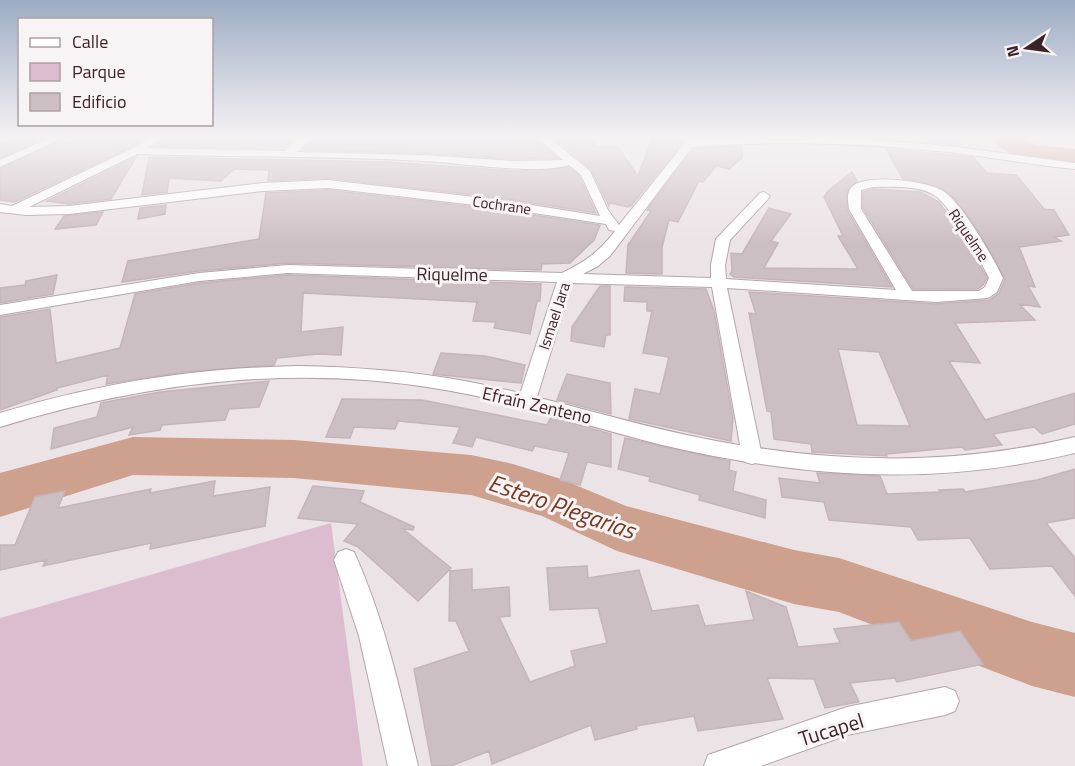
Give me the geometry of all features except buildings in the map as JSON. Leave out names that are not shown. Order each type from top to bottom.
[{"type":"street","points":[[0,217],[6,209],[86,172]]},
{"type":"street","points":[[585,172],[590,177],[602,210],[620,234]]},
{"type":"street","name":"Ismael Jara","points":[[527,400],[566,277],[593,263],[605,253],[666,172]]},
{"type":"street","name":"Riquelme","points":[[0,310],[199,277],[264,270],[719,283],[936,297],[983,295],[992,289],[996,278],[980,249],[942,194],[916,186],[875,183],[856,188],[855,209],[906,294]]},
{"type":"street","name":"Cochrane","points":[[6,209],[76,210],[262,187],[328,184],[501,204],[609,221]]},
{"type":"street","points":[[752,456],[719,283],[718,265],[723,239],[764,195]]},
{"type":"street","name":"Efraín Zenteno","points":[[0,420],[67,399],[120,387],[172,379],[259,372],[314,372],[402,377],[527,400],[663,437],[752,456],[852,466],[943,465],[1001,461],[1075,445]]},
{"type":"street","points":[[346,560],[362,598],[378,654],[404,766]]},
{"type":"street","name":"Tucapel","points":[[721,766],[847,721],[945,701]]},
{"type":"green space","points":[[331,523],[363,766],[0,766],[0,618]]},
{"type":"waterway","name":"Estero Plegarias","points":[[0,495],[133,456],[294,459],[471,475],[513,485],[561,501],[617,527],[794,577],[839,585],[1032,654],[1075,665]]}]
